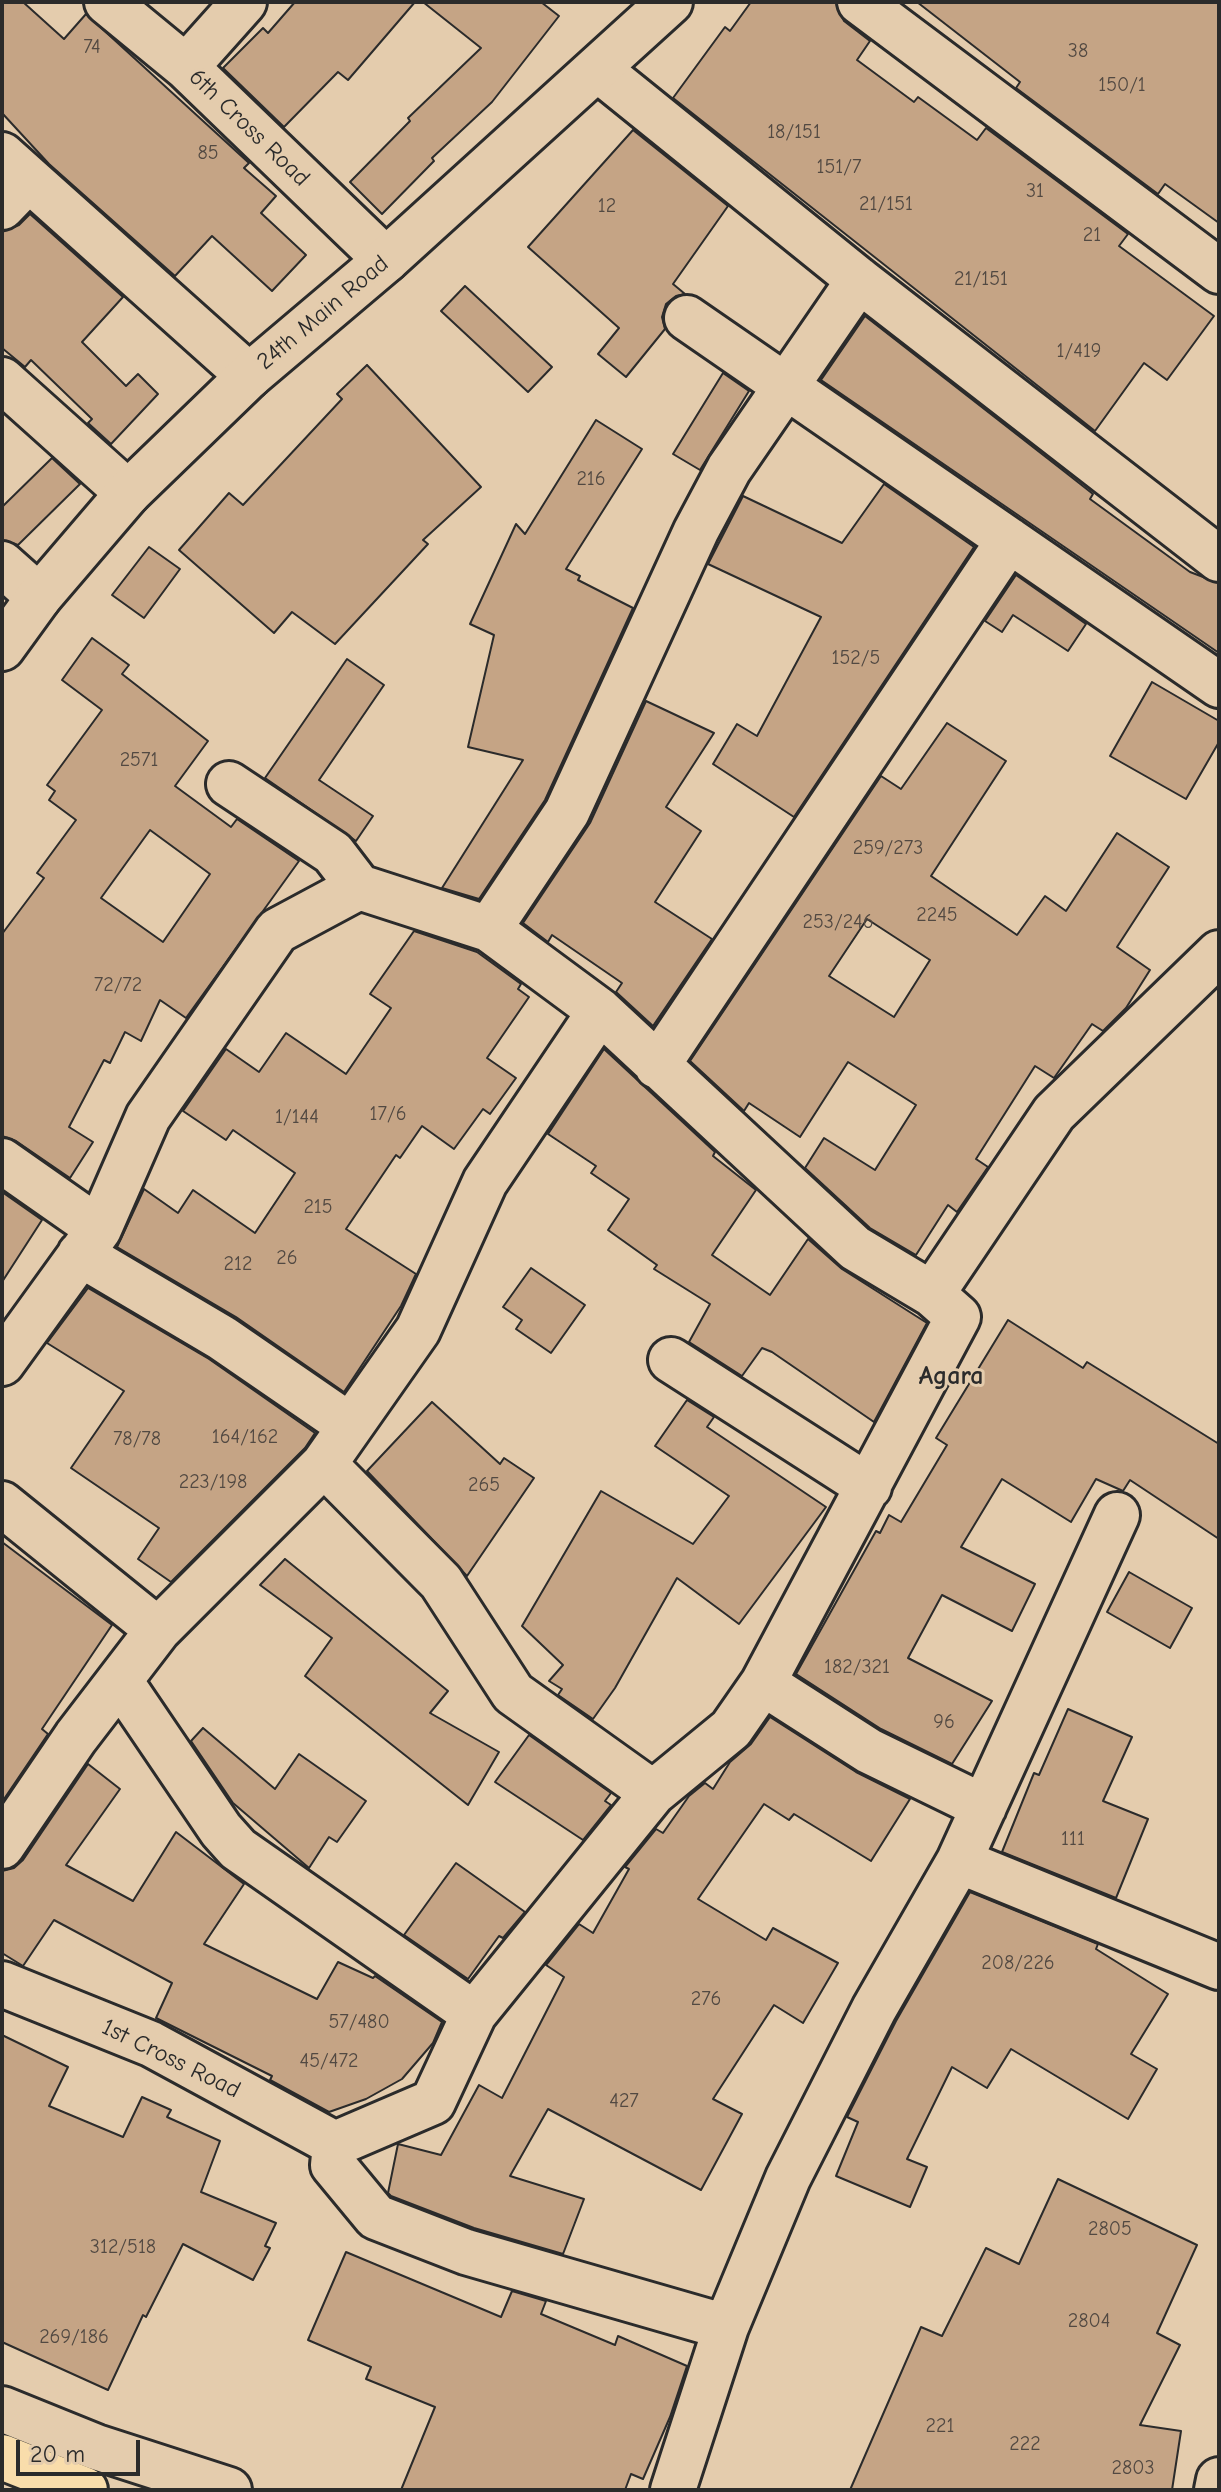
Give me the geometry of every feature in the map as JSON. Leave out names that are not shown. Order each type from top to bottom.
[{"type":"highway","points":[[2,2457],[85,2490]]},
{"type":"street","name":"6th Cross Road","points":[[107,2],[186,67],[386,260]]},
{"type":"street","points":[[186,67],[244,2]]},
{"type":"street","points":[[860,2],[1219,271]]},
{"type":"street","name":"24th Main Road","points":[[2,648],[39,597],[128,493],[249,376],[386,260],[599,70],[664,4]]},
{"type":"street","points":[[599,70],[859,280],[1219,559]]},
{"type":"street","points":[[11,181],[249,376]]},
{"type":"street","points":[[489,929],[567,812],[696,531],[729,469],[859,280]]},
{"type":"street","points":[[687,318],[1219,685]]},
{"type":"street","points":[[2,380],[128,493]]},
{"type":"street","points":[[657,1066],[1009,540]]},
{"type":"street","points":[[2,564],[39,597]]},
{"type":"street","points":[[229,784],[333,853],[359,887],[489,929],[600,1011],[855,1248],[932,1294],[958,1317],[763,1683],[731,1729],[653,1793],[474,2014],[433,2102],[335,2144],[333,2165],[376,2217],[466,2252],[726,2327]]},
{"type":"street","points":[[2,1363],[89,1242],[148,1117],[277,931],[359,887]]},
{"type":"street","points":[[932,1294],[1054,1113],[1219,953]]},
{"type":"street","points":[[2,1846],[76,1737],[158,1630],[324,1464],[418,1330],[485,1182],[600,1011]]},
{"type":"street","points":[[2,1161],[89,1242],[350,1426]]},
{"type":"street","points":[[671,1360],[869,1487]]},
{"type":"street","points":[[324,1464],[441,1582],[513,1693],[653,1793]]},
{"type":"street","points":[[2,1504],[158,1630]]},
{"type":"street","points":[[673,2490],[726,2327],[788,2178],[874,2009],[959,1861],[1117,1515]]},
{"type":"street","points":[[120,1681],[221,1830],[238,1849],[271,1876],[474,2014]]},
{"type":"street","points":[[763,1683],[869,1751],[984,1807]]},
{"type":"street","points":[[959,1861],[1219,1967]]},
{"type":"street","name":"1st Cross Road","points":[[2,1984],[151,2044],[335,2144]]},
{"type":"street","points":[[2,2409],[96,2447],[229,2490]]},
{"type":"street","points":[[1217,2490],[1219,2480]]},
{"type":"building","points":[[2,2],[23,2],[64,39],[86,14],[249,163],[244,168],[276,196],[261,213],[306,255],[272,291],[212,236],[175,276],[49,164],[2,113]]},
{"type":"building","points":[[295,2],[415,2],[348,80],[338,72],[284,127],[223,68],[263,28],[268,33]]},
{"type":"building","points":[[423,2],[541,2],[559,16],[492,102],[432,158],[434,161],[382,214],[350,182],[410,121],[408,118],[481,48]]},
{"type":"building","points":[[751,2],[836,2],[844,21],[870,41],[857,60],[914,102],[918,97],[977,140],[986,128],[1128,234],[1119,246],[1214,316],[1167,380],[1144,363],[1095,431],[673,98],[725,27],[730,31]]},
{"type":"building","points":[[917,2],[1219,2],[1219,223],[1165,184],[1158,194],[1016,88],[1020,82]]},
{"type":"building","points":[[633,130],[728,206],[673,284],[685,294],[676,296],[666,304],[662,317],[665,329],[626,377],[598,354],[619,328],[528,247]]},
{"type":"building","points":[[30,214],[123,297],[82,342],[126,386],[138,374],[158,394],[111,444],[88,423],[92,419],[31,360],[25,367],[2,348],[2,232],[19,225]]},
{"type":"building","points":[[465,286],[552,367],[528,392],[441,311]]},
{"type":"building","points":[[865,316],[1093,494],[1090,499],[1190,572],[1219,583],[1219,653],[821,380]]},
{"type":"building","points":[[367,365],[481,487],[423,540],[428,544],[335,644],[292,612],[274,633],[179,550],[229,493],[243,505],[342,399],[337,394]]},
{"type":"building","points":[[723,373],[749,391],[700,470],[673,454]]},
{"type":"building","points":[[596,420],[642,449],[566,569],[580,576],[578,580],[633,608],[545,800],[479,899],[442,888],[523,760],[468,747],[494,635],[470,624],[516,524],[525,534]]},
{"type":"building","points":[[52,458],[80,484],[18,545],[2,540],[2,507]]},
{"type":"building","points":[[884,484],[974,547],[794,817],[713,764],[737,724],[757,736],[821,617],[708,564],[743,496],[842,543]]},
{"type":"building","points":[[149,547],[180,569],[144,618],[112,595]]},
{"type":"building","points":[[1016,575],[1086,624],[1068,651],[1013,615],[1002,632],[985,621]]},
{"type":"building","points":[[92,638],[129,665],[122,674],[208,741],[175,786],[231,827],[237,819],[299,861],[186,1018],[160,1000],[141,1041],[125,1032],[110,1063],[104,1060],[69,1127],[93,1142],[70,1178],[16,1141],[2,1136],[2,934],[44,878],[37,873],[76,820],[49,800],[55,791],[47,785],[102,710],[62,680]],"holes":[[[150,830],[210,874],[163,942],[101,898]]]},
{"type":"building","points":[[347,659],[384,685],[319,780],[373,816],[356,841],[265,778]]},
{"type":"building","points":[[1152,682],[1219,721],[1219,742],[1186,799],[1110,756]]},
{"type":"building","points":[[646,701],[714,733],[666,807],[701,831],[655,902],[712,939],[653,1026],[616,992],[622,983],[552,935],[548,942],[523,923],[590,823]]},
{"type":"building","points":[[947,723],[1006,761],[931,876],[1017,935],[1045,896],[1066,911],[1117,833],[1169,867],[1117,947],[1150,970],[1126,1008],[1103,1031],[1092,1024],[1054,1078],[1035,1066],[976,1159],[988,1167],[957,1212],[948,1205],[916,1255],[870,1228],[805,1168],[824,1138],[875,1170],[916,1105],[848,1062],[800,1137],[749,1103],[744,1111],[690,1061],[881,776],[901,789]],"holes":[[[867,919],[930,960],[894,1017],[829,976]]]},
{"type":"building","points":[[414,931],[477,952],[521,984],[518,989],[529,997],[487,1058],[516,1078],[490,1114],[483,1109],[454,1149],[422,1126],[400,1158],[396,1155],[346,1229],[416,1274],[401,1306],[344,1392],[236,1317],[117,1247],[144,1189],[178,1213],[193,1190],[255,1233],[295,1173],[233,1130],[226,1140],[183,1111],[226,1049],[259,1072],[286,1033],[346,1074],[391,1008],[370,994]]},
{"type":"building","points":[[604,1049],[715,1152],[713,1156],[756,1190],[712,1255],[770,1295],[808,1239],[842,1269],[927,1323],[874,1422],[772,1352],[762,1348],[742,1376],[689,1342],[710,1304],[654,1269],[657,1265],[608,1230],[629,1199],[591,1173],[596,1166],[548,1134]]},
{"type":"building","points":[[2,1192],[42,1220],[2,1282]]},
{"type":"building","points":[[531,1268],[585,1305],[551,1353],[516,1329],[522,1320],[503,1307]]},
{"type":"building","points":[[88,1288],[209,1359],[315,1433],[305,1448],[171,1582],[138,1559],[159,1528],[71,1468],[124,1391],[47,1343]]},
{"type":"building","points":[[1008,1320],[1083,1368],[1087,1362],[1219,1444],[1219,1539],[1130,1480],[1123,1491],[1096,1479],[1071,1522],[1002,1479],[961,1547],[1035,1584],[1012,1631],[942,1595],[908,1658],[992,1701],[952,1764],[881,1729],[796,1674],[876,1531],[880,1533],[889,1515],[901,1522],[947,1445],[936,1438]]},
{"type":"building","points":[[687,1400],[714,1417],[707,1427],[826,1507],[739,1624],[677,1578],[615,1688],[593,1719],[558,1695],[562,1689],[549,1681],[563,1665],[522,1626],[601,1491],[693,1544],[729,1496],[655,1446]]},
{"type":"building","points":[[432,1402],[500,1464],[504,1458],[534,1478],[467,1576],[367,1471]]},
{"type":"building","points":[[2,1542],[112,1625],[42,1729],[48,1734],[2,1802]]},
{"type":"building","points":[[285,1559],[448,1691],[430,1713],[499,1752],[468,1805],[305,1676],[332,1638],[260,1585]]},
{"type":"building","points":[[1129,1572],[1192,1608],[1170,1648],[1107,1612]]},
{"type":"building","points":[[1068,1709],[1132,1737],[1103,1801],[1148,1819],[1116,1898],[1002,1852],[1034,1773],[1039,1775]]},
{"type":"building","points":[[770,1717],[856,1772],[910,1799],[871,1861],[794,1814],[789,1820],[764,1804],[698,1899],[766,1940],[773,1928],[838,1963],[803,2023],[774,2005],[713,2099],[742,2114],[701,2190],[548,2109],[510,2176],[584,2199],[563,2254],[474,2228],[391,2196],[388,2193],[398,2144],[441,2155],[479,2085],[502,2098],[564,1977],[546,1965],[579,1924],[593,1933],[629,1869],[625,1867],[656,1829],[663,1833],[689,1796],[705,1783],[713,1789],[730,1762],[751,1744]]},
{"type":"building","points":[[203,1728],[275,1789],[299,1754],[366,1801],[337,1842],[329,1837],[309,1868],[233,1803],[191,1741]]},
{"type":"building","points":[[529,1735],[611,1793],[605,1801],[611,1805],[583,1840],[495,1782]]},
{"type":"building","points":[[88,1764],[120,1789],[66,1865],[133,1901],[176,1832],[244,1884],[204,1944],[317,1999],[338,1962],[373,1978],[375,1976],[442,2022],[433,2043],[402,2079],[366,2099],[329,2112],[270,2080],[272,2076],[156,2018],[172,1983],[54,1920],[23,1966],[2,1953],[2,1871],[14,1868],[23,1860]]},
{"type":"building","points":[[456,1863],[525,1912],[503,1938],[499,1936],[468,1979],[404,1935]]},
{"type":"building","points":[[970,1892],[1098,1944],[1096,1949],[1168,1994],[1131,2054],[1157,2069],[1128,2119],[1011,2049],[987,2088],[952,2067],[907,2159],[927,2167],[910,2207],[836,2176],[858,2122],[847,2117],[896,2021]]},
{"type":"building","points":[[2,2035],[68,2067],[49,2106],[123,2137],[142,2097],[171,2110],[167,2117],[220,2141],[201,2192],[276,2223],[265,2246],[270,2248],[253,2280],[183,2244],[146,2317],[143,2315],[108,2390],[2,2342]]},
{"type":"building","points":[[1058,2179],[1197,2245],[1157,2333],[1180,2345],[1140,2425],[1181,2431],[1172,2490],[850,2490],[921,2327],[942,2336],[986,2248],[1019,2264]]},
{"type":"building","points":[[346,2252],[501,2317],[512,2291],[546,2301],[541,2314],[615,2345],[618,2336],[687,2366],[670,2417],[643,2479],[631,2474],[625,2490],[401,2490],[435,2407],[366,2379],[371,2367],[308,2340]]},
{"type":"district","name":"Agara","points":[[951,1377]]}]
